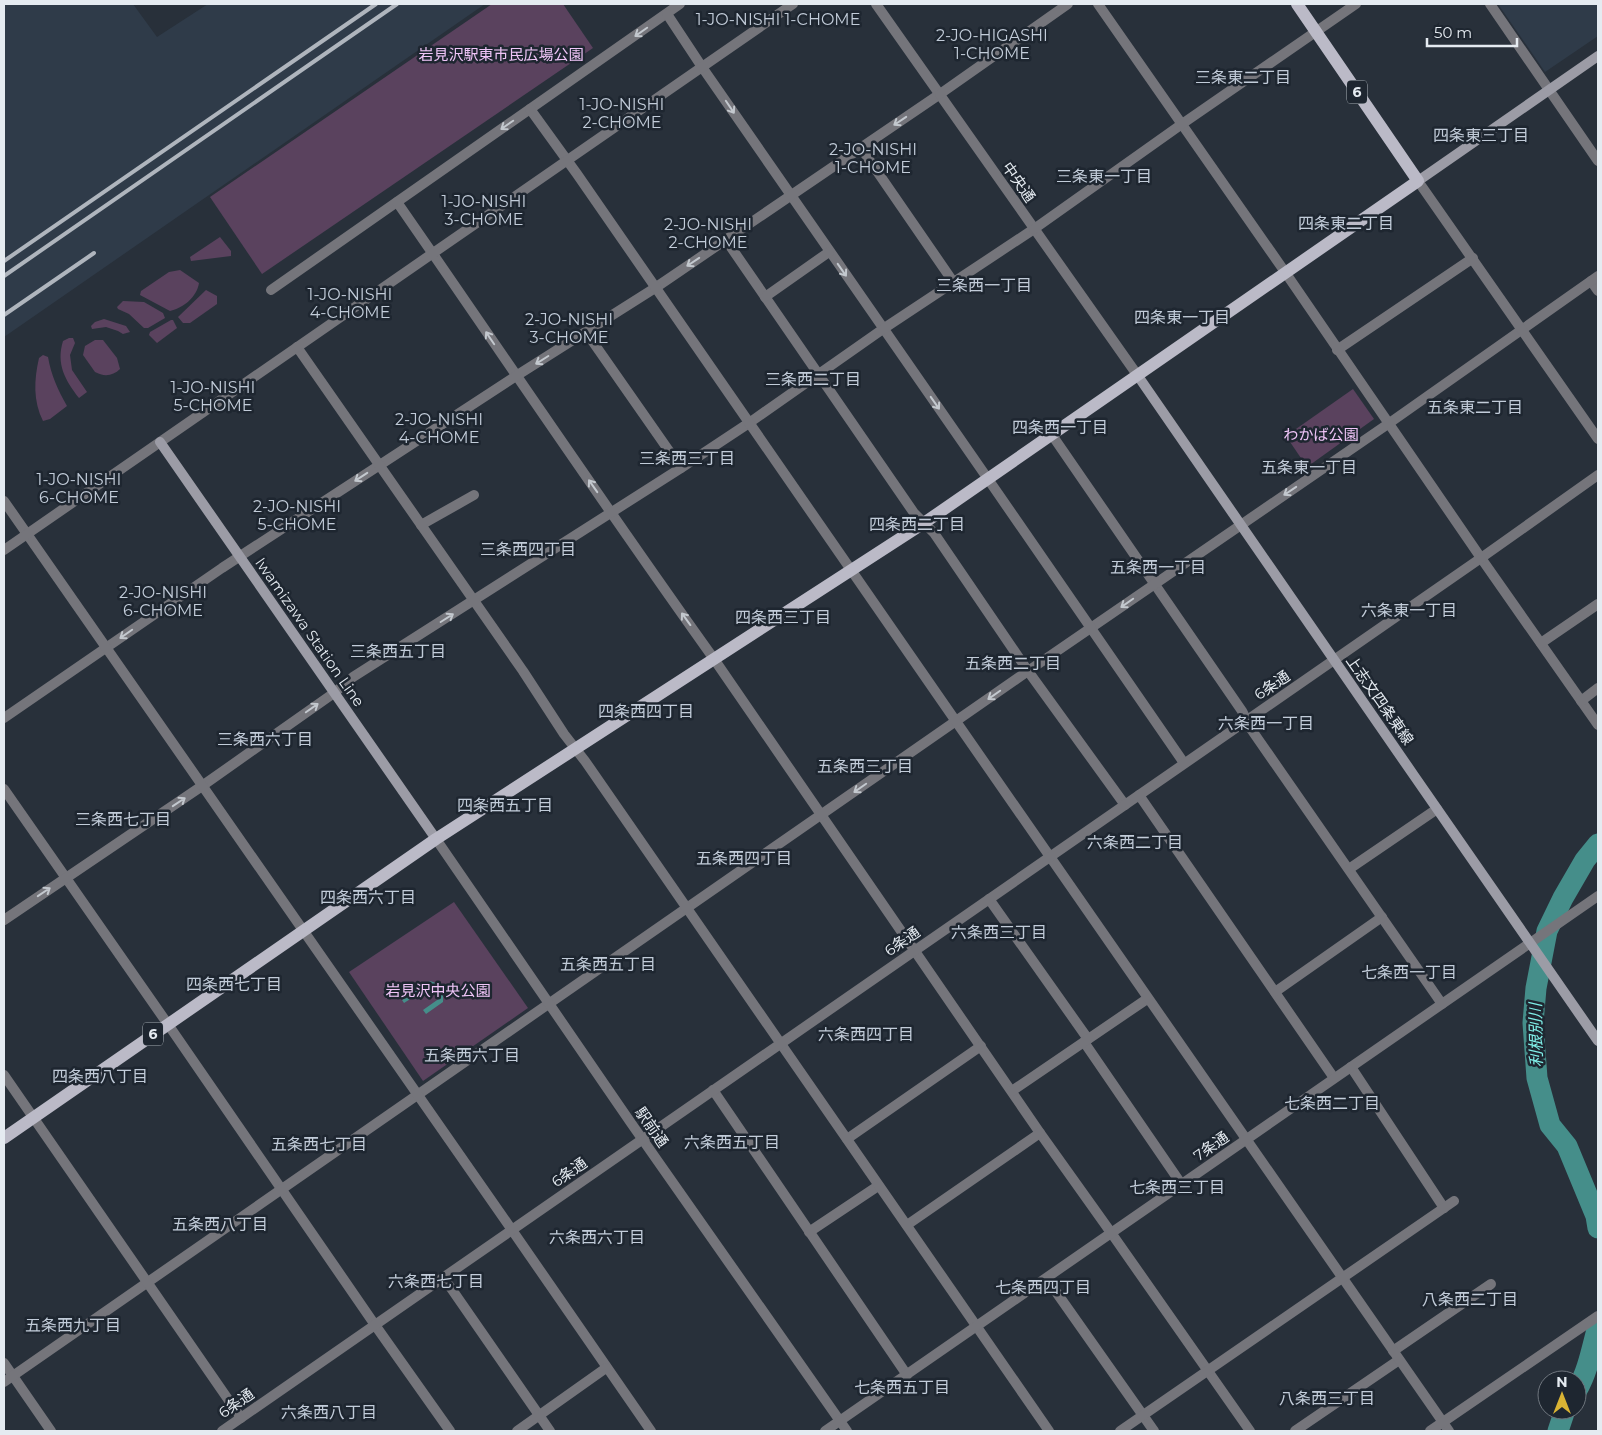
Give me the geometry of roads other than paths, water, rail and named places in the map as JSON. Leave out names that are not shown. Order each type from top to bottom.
[{"type":"main road","name":"6","points":[[4,1138],[436,839],[924,523],[1418,181],[1296,4]]},
{"type":"main road","points":[[1418,181],[1598,56]]},
{"type":"main road","name":"上志文四条東線","points":[[1138,376],[1239,525],[1437,809],[1521,928],[1535,939],[1569,999],[1598,1041]]},
{"type":"main road","name":"Iwamizawa Station Line","points":[[160,442],[238,557],[436,839]]},
{"type":"street","points":[[271,290],[680,4]]},
{"type":"street","points":[[4,550],[793,4]]},
{"type":"street","name":"中央通","points":[[876,4],[1138,376]]},
{"type":"street","points":[[4,718],[238,557],[655,288],[940,94],[1068,4]]},
{"type":"street","points":[[1098,4],[1598,725]]},
{"type":"street","points":[[4,920],[202,786],[334,692],[353,676],[612,513],[749,423],[883,329],[1034,229],[1356,4]]},
{"type":"street","points":[[1490,4],[1598,161]]},
{"type":"street","points":[[667,14],[790,196],[1184,763]]},
{"type":"street","points":[[530,109],[1147,999],[1248,1139],[1341,1277],[1446,1427]]},
{"type":"street","points":[[861,148],[954,283]]},
{"type":"street","points":[[1418,181],[1598,439]]},
{"type":"street","points":[[397,202],[1040,1133],[1250,1431]]},
{"type":"street","points":[[726,240],[914,513],[934,533],[1028,671],[1125,805]]},
{"type":"street","points":[[765,297],[829,252]]},
{"type":"street","points":[[1337,350],[1472,258]]},
{"type":"street","points":[[8,1379],[1155,583],[1388,424],[1595,278],[1598,291]]},
{"type":"street","points":[[586,332],[681,468]]},
{"type":"street","points":[[297,347],[1049,1431]]},
{"type":"street","points":[[1052,435],[1155,583],[1256,737],[1442,1004]]},
{"type":"street","name":"6条通","points":[[222,1431],[1481,558],[1598,474]]},
{"type":"street","points":[[421,525],[474,495]]},
{"type":"street","points":[[4,502],[651,1431]]},
{"type":"street","points":[[1541,643],[1598,604]]},
{"type":"street","points":[[1581,700],[1598,688]]},
{"type":"street","points":[[4,789],[450,1431]]},
{"type":"street","points":[[1139,795],[1334,1078]]},
{"type":"street","points":[[1349,870],[1437,809]]},
{"type":"street","name":"駅前通","points":[[436,839],[642,1139],[847,1431]]},
{"type":"street","name":"7条通","points":[[826,1431],[1598,896]]},
{"type":"street","points":[[989,899],[1182,1185]]},
{"type":"street","points":[[1275,992],[1382,916]]},
{"type":"street","points":[[1012,1091],[1147,999]]},
{"type":"street","points":[[847,1139],[981,1046]]},
{"type":"street","points":[[1351,1067],[1444,1208]]},
{"type":"street","points":[[4,1075],[241,1418]]},
{"type":"street","points":[[713,1090],[907,1375]]},
{"type":"street","points":[[906,1225],[1040,1133]]},
{"type":"street","points":[[810,1232],[878,1186]]},
{"type":"street","points":[[1120,1431],[1454,1201]]},
{"type":"street","points":[[444,1278],[550,1431]]},
{"type":"street","points":[[1047,1279],[1154,1431]]},
{"type":"street","points":[[1295,1431],[1491,1284]]},
{"type":"street","points":[[1430,1431],[1446,1427],[1557,1344],[1598,1316]]},
{"type":"street","points":[[4,1364],[8,1379],[51,1431]]},
{"type":"street","points":[[517,1431],[606,1368]]},
{"type":"waterway","name":"利根別川","points":[[1598,844],[1585,860],[1547,931],[1536,988],[1533,1023],[1537,1078],[1550,1125],[1567,1146],[1596,1216],[1598,1228]]},
{"type":"waterway","name":"利根別川","points":[[1586,1370],[1598,1326]]},
{"type":"waterway","name":"利根別川","points":[[1558,1431],[1562,1420]]},
{"type":"railway","points":[[4,261],[376,4]]},
{"type":"railway","points":[[4,276],[397,4]]},
{"type":"railway","points":[[4,315],[94,253]]},
{"type":"district","name":"1-JO-NISHI 1-CHOME","points":[[778,19]]},
{"type":"district","name":"2-JO-HIGASHI 1-CHOME","points":[[992,44]]},
{"type":"district","name":"三条東二丁目","points":[[1243,77]]},
{"type":"district","name":"1-JO-NISHI 2-CHOME","points":[[622,113]]},
{"type":"district","name":"四条東三丁目","points":[[1481,135]]},
{"type":"district","name":"2-JO-NISHI 1-CHOME","points":[[873,158]]},
{"type":"district","name":"三条東一丁目","points":[[1104,176]]},
{"type":"district","name":"1-JO-NISHI 3-CHOME","points":[[484,210]]},
{"type":"district","name":"四条東二丁目","points":[[1346,223]]},
{"type":"district","name":"2-JO-NISHI 2-CHOME","points":[[708,233]]},
{"type":"district","name":"三条西一丁目","points":[[984,285]]},
{"type":"district","name":"1-JO-NISHI 4-CHOME","points":[[350,303]]},
{"type":"district","name":"四条東一丁目","points":[[1182,317]]},
{"type":"district","name":"2-JO-NISHI 3-CHOME","points":[[569,328]]},
{"type":"district","name":"三条西二丁目","points":[[813,379]]},
{"type":"district","name":"1-JO-NISHI 5-CHOME","points":[[213,396]]},
{"type":"district","name":"五条東二丁目","points":[[1475,407]]},
{"type":"district","name":"四条西一丁目","points":[[1060,427]]},
{"type":"district","name":"2-JO-NISHI 4-CHOME","points":[[439,428]]},
{"type":"district","name":"三条西三丁目","points":[[687,458]]},
{"type":"district","name":"五条東一丁目","points":[[1309,467]]},
{"type":"district","name":"1-JO-NISHI 6-CHOME","points":[[79,488]]},
{"type":"district","name":"2-JO-NISHI 5-CHOME","points":[[297,515]]},
{"type":"district","name":"四条西二丁目","points":[[917,524]]},
{"type":"district","name":"三条西四丁目","points":[[528,549]]},
{"type":"district","name":"五条西一丁目","points":[[1158,567]]},
{"type":"district","name":"2-JO-NISHI 6-CHOME","points":[[163,601]]},
{"type":"district","name":"六条東一丁目","points":[[1409,610]]},
{"type":"district","name":"四条西三丁目","points":[[783,617]]},
{"type":"district","name":"三条西五丁目","points":[[398,651]]},
{"type":"district","name":"五条西二丁目","points":[[1013,663]]},
{"type":"district","name":"四条西四丁目","points":[[646,711]]},
{"type":"district","name":"六条西一丁目","points":[[1266,723]]},
{"type":"district","name":"三条西六丁目","points":[[265,739]]},
{"type":"district","name":"五条西三丁目","points":[[865,766]]},
{"type":"district","name":"四条西五丁目","points":[[505,805]]},
{"type":"district","name":"三条西七丁目","points":[[123,819]]},
{"type":"district","name":"六条西二丁目","points":[[1135,842]]},
{"type":"district","name":"五条西四丁目","points":[[744,858]]},
{"type":"district","name":"四条西六丁目","points":[[368,897]]},
{"type":"district","name":"六条西三丁目","points":[[999,932]]},
{"type":"district","name":"五条西五丁目","points":[[608,964]]},
{"type":"district","name":"七条西一丁目","points":[[1409,972]]},
{"type":"district","name":"四条西七丁目","points":[[234,984]]},
{"type":"district","name":"六条西四丁目","points":[[866,1034]]},
{"type":"district","name":"五条西六丁目","points":[[472,1055]]},
{"type":"district","name":"四条西八丁目","points":[[100,1076]]},
{"type":"district","name":"七条西二丁目","points":[[1332,1103]]},
{"type":"district","name":"六条西五丁目","points":[[732,1142]]},
{"type":"district","name":"五条西七丁目","points":[[319,1144]]},
{"type":"district","name":"七条西三丁目","points":[[1177,1187]]},
{"type":"district","name":"五条西八丁目","points":[[220,1224]]},
{"type":"district","name":"六条西六丁目","points":[[597,1237]]},
{"type":"district","name":"六条西七丁目","points":[[436,1281]]},
{"type":"district","name":"七条西四丁目","points":[[1043,1287]]},
{"type":"district","name":"八条西二丁目","points":[[1470,1299]]},
{"type":"district","name":"五条西九丁目","points":[[73,1325]]},
{"type":"district","name":"七条西五丁目","points":[[902,1387]]},
{"type":"district","name":"八条西三丁目","points":[[1327,1398]]},
{"type":"district","name":"六条西八丁目","points":[[329,1412]]},
{"type":"park label","name":"岩見沢駅東市民広場公園","points":[[501,54]]},
{"type":"park label","name":"わかば公園","points":[[1321,434]]},
{"type":"park label","name":"岩見沢中央公園","points":[[438,990]]}]
